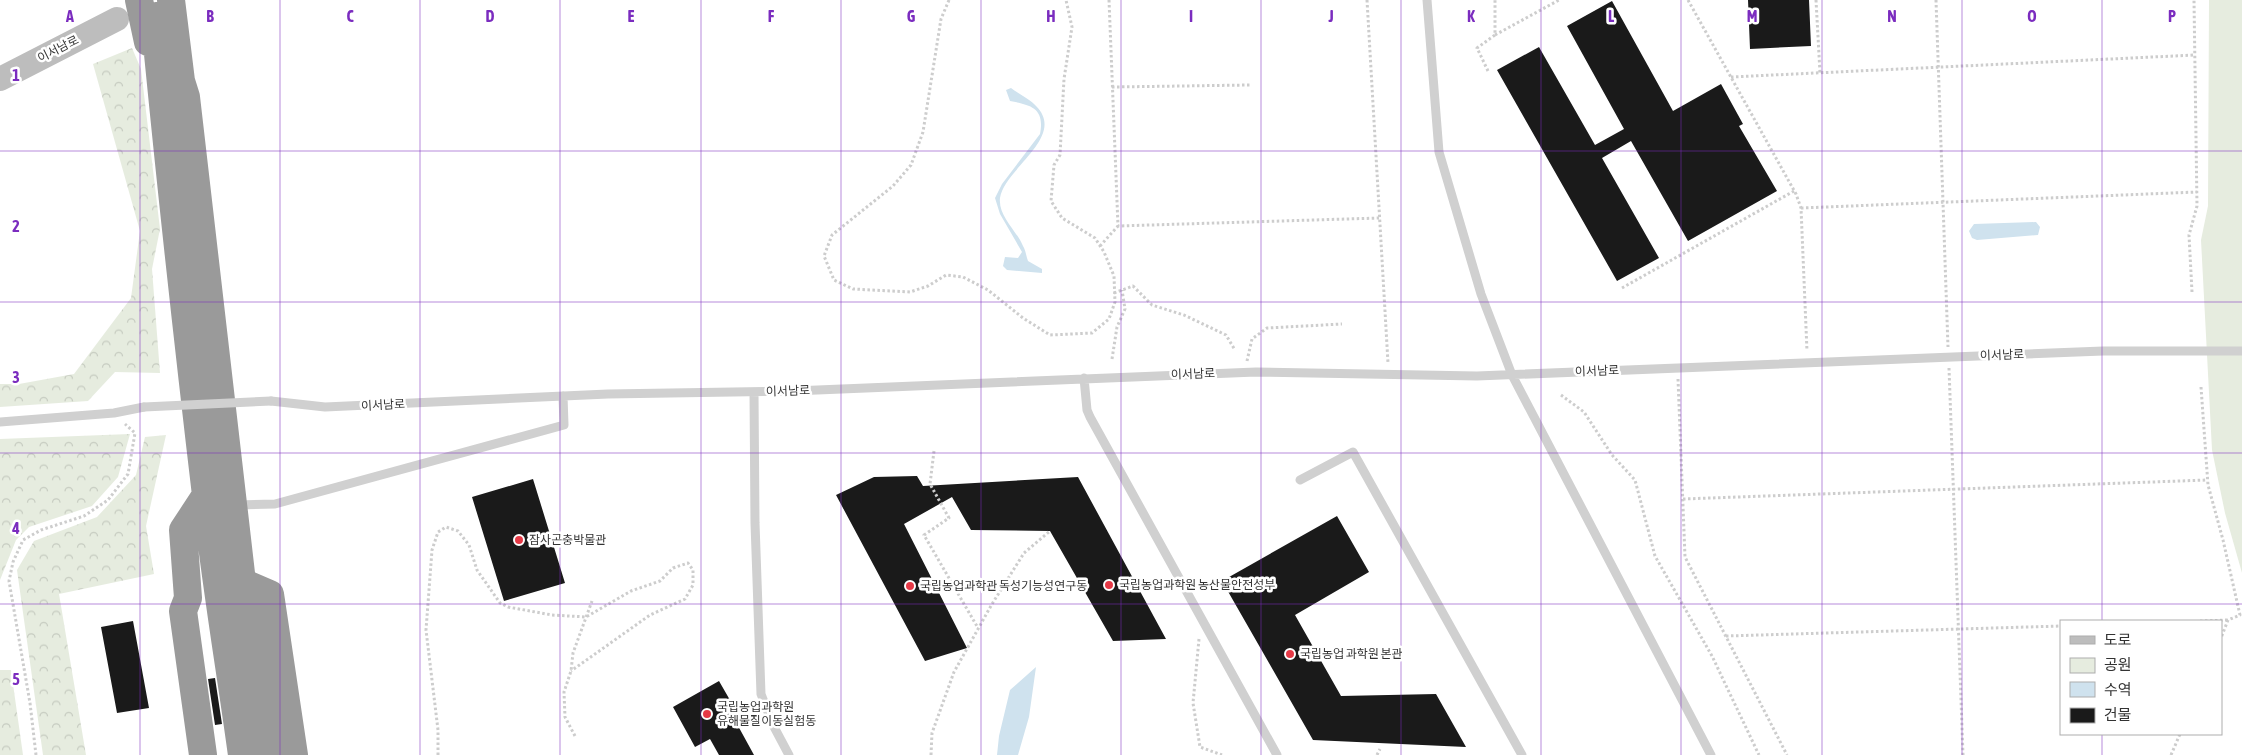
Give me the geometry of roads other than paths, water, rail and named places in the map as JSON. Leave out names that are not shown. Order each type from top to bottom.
[{"type":"highway","points":[[139,0],[149,45],[158,54]]},
{"type":"highway","points":[[156,0],[159,39],[158,54],[176,242],[207,505],[242,755]]},
{"type":"highway","points":[[171,0],[181,81],[186,97],[234,506],[281,755]]},
{"type":"highway","points":[[186,0],[191,75],[186,97]]},
{"type":"highway","points":[[207,505],[183,530],[188,598],[194,610],[216,755]]},
{"type":"highway","points":[[207,505],[197,527],[228,755]]},
{"type":"highway","points":[[250,586],[266,755]]},
{"type":"highway","points":[[250,586],[270,594],[294,755]]},
{"type":"highway","points":[[188,598],[183,611],[203,755]]},
{"type":"main road","name":"이서남로","points":[[0,79],[117,19]]},
{"type":"lane","points":[[1427,0],[1439,152],[1481,294],[1512,375],[1711,755]]},
{"type":"lane","name":"이서남로","points":[[0,422],[114,413],[144,407],[271,401],[324,407],[608,394],[754,392],[1245,372],[1512,375],[2103,351],[2242,351]]},
{"type":"lane","points":[[1084,378],[1087,410],[1090,417],[1277,755]]},
{"type":"lane","points":[[754,392],[755,524],[761,694],[773,725],[790,755]]},
{"type":"lane","points":[[234,506],[275,504],[564,425],[564,396]]},
{"type":"lane","points":[[1300,480],[1353,452],[1522,755]]},
{"type":"water","points":[[1011,88],[1036,106],[1044,118],[1044,129],[1031,153],[1004,187],[1000,198],[1000,205],[1024,248],[1028,261],[1042,269],[1042,273],[1007,270],[1003,266],[1005,257],[1018,258],[1022,252],[1000,214],[995,198],[1002,184],[1040,134],[1041,125],[1040,118],[1035,109],[1010,101],[1006,90]]},
{"type":"water","points":[[2036,222],[2040,227],[2038,235],[1977,240],[1972,238],[1969,231],[1974,224]]},
{"type":"water","points":[[1036,667],[1029,717],[1018,755],[997,755],[999,736],[1010,690]]},
{"type":"place","name":"잠사곤충박물관","points":[[519,540]]},
{"type":"place","name":"국립농업과학원 농산물안전성부","points":[[1109,585]]},
{"type":"place","name":"국립농업과학관 독성기능성연구동","points":[[910,586]]},
{"type":"place","name":"국립농업 과학원 본관","points":[[1290,654]]},
{"type":"place","name":"국립농업과학원 유해물질이동실험동","points":[[707,714]]}]
